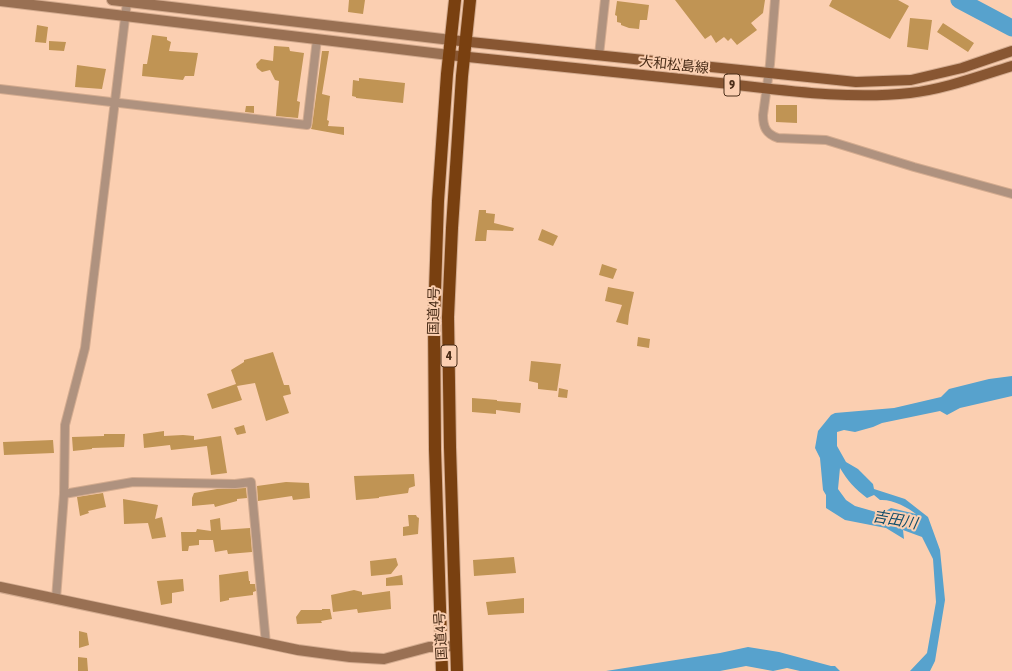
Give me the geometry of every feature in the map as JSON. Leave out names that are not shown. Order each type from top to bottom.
[{"type":"highway","name":"国道4号","points":[[442,671],[435,449],[434,320],[438,201],[449,55],[455,0]]},
{"type":"highway","name":"国道4号","points":[[457,671],[450,447],[448,317],[452,228],[464,57],[470,0]]},
{"type":"main road","name":"大和松島線","points":[[451,40],[856,82],[910,80],[962,68],[1011,52]]},
{"type":"main road","name":"大和松島線","points":[[449,55],[857,96],[885,96],[939,88],[1012,66]]},
{"type":"street","points":[[112,0],[451,40]]},
{"type":"street","points":[[599,55],[605,0]]},
{"type":"street","points":[[775,0],[769,74],[763,115],[765,130],[770,135],[778,138],[826,140],[914,167],[1012,194]]},
{"type":"street","points":[[0,1],[449,55]]},
{"type":"street","points":[[56,599],[64,494],[65,425],[85,348],[127,1]]},
{"type":"street","points":[[0,89],[308,125],[317,39]]},
{"type":"street","points":[[64,494],[133,482],[235,484],[251,482],[266,644]]},
{"type":"street","points":[[0,587],[298,650],[369,659],[384,659],[430,647],[456,646]]},
{"type":"water","name":"吉田川","points":[[1012,376],[1012,396],[960,408],[947,415],[940,411],[882,423],[855,432],[844,430],[837,432],[837,446],[846,462],[858,469],[873,484],[874,489],[905,499],[928,517],[940,550],[945,600],[935,661],[930,671],[910,671],[927,653],[936,602],[933,559],[922,537],[903,530],[904,539],[886,528],[845,520],[826,508],[826,495],[823,490],[820,458],[815,448],[818,431],[831,415],[835,413],[894,408],[941,397],[949,389],[989,379]],"holes":[[[840,468],[855,488],[867,498],[874,495],[880,500],[899,504],[916,514],[891,508],[884,512],[876,512],[855,506],[846,500],[838,489]]]},
{"type":"water","points":[[748,647],[779,652],[835,666],[840,671],[800,671],[787,668],[773,671],[746,666],[720,671],[606,671],[720,653]]},
{"type":"building","points":[[349,0],[365,0],[363,14],[348,12]]},
{"type":"building","points":[[675,0],[765,0],[763,13],[751,23],[757,30],[737,45],[731,38],[728,41],[724,37],[716,43],[711,35],[705,39]]},
{"type":"building","points":[[832,0],[898,0],[909,6],[890,39],[829,6]]},
{"type":"building","points":[[617,1],[649,5],[647,20],[640,20],[639,29],[629,28],[617,22],[617,16],[615,15]]},
{"type":"building","points":[[910,18],[932,20],[928,50],[907,47]]},
{"type":"building","points":[[943,23],[974,43],[968,52],[937,32]]},
{"type":"building","points":[[37,25],[48,27],[46,43],[35,42]]},
{"type":"building","points":[[152,35],[167,37],[167,40],[171,42],[169,51],[198,53],[194,76],[185,76],[183,80],[142,76],[143,64],[147,64]]},
{"type":"building","points":[[49,41],[66,42],[64,51],[49,50]]},
{"type":"building","points":[[274,46],[289,47],[290,51],[304,53],[297,101],[300,102],[298,118],[276,116],[279,81],[275,80],[270,70],[262,72],[257,68],[256,64],[261,59],[273,61]]},
{"type":"building","points":[[322,51],[329,51],[322,94],[330,96],[327,120],[329,121],[328,126],[344,127],[344,135],[311,129]]},
{"type":"building","points":[[77,65],[106,69],[102,89],[75,87]]},
{"type":"building","points":[[359,78],[405,83],[403,103],[356,98],[352,96],[353,80],[359,81]]},
{"type":"building","points":[[776,105],[797,105],[797,123],[776,122]]},
{"type":"building","points":[[246,106],[254,106],[254,113],[245,112]]},
{"type":"building","points":[[479,210],[486,210],[486,213],[495,214],[494,223],[514,228],[513,231],[487,230],[486,241],[475,241]]},
{"type":"building","points":[[542,229],[558,236],[553,246],[538,240]]},
{"type":"building","points":[[602,264],[617,269],[613,279],[599,275]]},
{"type":"building","points":[[608,287],[634,292],[628,325],[616,322],[622,305],[605,301]]},
{"type":"building","points":[[638,337],[650,339],[649,348],[637,346]]},
{"type":"building","points":[[273,352],[284,385],[289,385],[291,394],[283,396],[289,413],[266,421],[255,383],[237,386],[242,400],[212,409],[207,394],[236,384],[231,370],[244,362],[244,360]]},
{"type":"building","points":[[531,361],[561,364],[557,391],[538,389],[538,383],[529,381]]},
{"type":"building","points":[[559,388],[568,390],[567,398],[558,397]]},
{"type":"building","points":[[472,398],[521,403],[520,413],[496,410],[496,414],[472,412]]},
{"type":"building","points":[[244,425],[246,433],[237,435],[234,428]]},
{"type":"building","points":[[164,431],[164,436],[194,436],[194,440],[221,436],[227,473],[211,475],[207,446],[171,450],[170,445],[144,448],[143,434]]},
{"type":"building","points":[[104,434],[125,434],[124,447],[92,448],[73,451],[72,437],[104,436]]},
{"type":"building","points":[[53,440],[54,453],[4,455],[3,442]]},
{"type":"building","points":[[414,474],[415,486],[409,488],[408,493],[356,500],[354,476]]},
{"type":"building","points":[[286,482],[309,483],[310,498],[293,500],[292,496],[258,501],[257,486]]},
{"type":"building","points":[[246,488],[247,498],[237,499],[237,501],[215,507],[214,504],[192,506],[192,498],[194,493],[217,489]]},
{"type":"building","points":[[103,493],[106,507],[88,511],[89,513],[80,516],[77,497]]},
{"type":"building","points":[[123,499],[158,505],[155,519],[162,517],[166,537],[152,539],[148,523],[124,524]]},
{"type":"building","points":[[408,515],[416,515],[419,518],[418,534],[403,536],[403,527],[409,526]]},
{"type":"building","points":[[220,518],[221,530],[250,528],[252,552],[228,554],[227,550],[215,552],[213,540],[199,540],[199,545],[189,546],[188,551],[182,551],[181,532],[196,532],[197,529],[211,531],[210,520]]},
{"type":"building","points":[[514,557],[516,573],[474,576],[473,560]]},
{"type":"building","points":[[396,558],[398,565],[391,574],[371,576],[370,561]]},
{"type":"building","points":[[248,571],[250,584],[255,584],[256,591],[253,592],[253,595],[229,598],[229,600],[220,602],[219,575]]},
{"type":"building","points":[[402,575],[403,585],[386,586],[386,578]]},
{"type":"building","points":[[183,579],[184,591],[172,593],[172,603],[161,605],[157,581]]},
{"type":"building","points":[[354,590],[362,592],[362,595],[390,591],[391,609],[358,613],[357,609],[333,612],[331,595]]},
{"type":"building","points":[[524,598],[524,613],[488,615],[486,602]]},
{"type":"building","points":[[330,609],[332,619],[321,621],[322,623],[297,624],[296,617],[301,610]]},
{"type":"building","points":[[79,631],[87,633],[89,645],[79,648]]},
{"type":"building","points":[[78,657],[87,658],[88,671],[78,671]]},
{"type":"waterway","points":[[959,0],[1012,28]]}]
